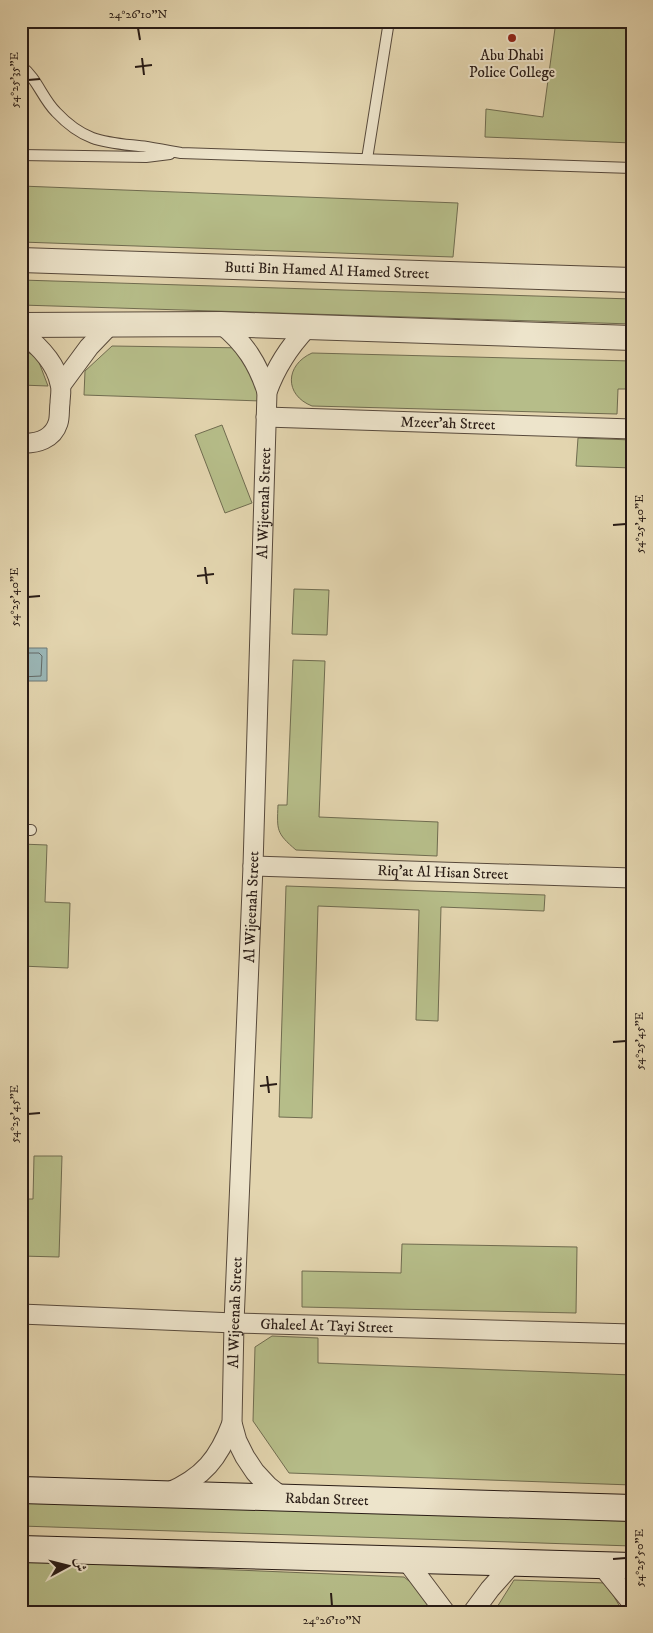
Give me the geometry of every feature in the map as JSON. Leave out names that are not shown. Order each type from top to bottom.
[{"type":"main road","name":"Rabdan Street","points":[[21,1490],[632,1508]]},
{"type":"main road","points":[[21,1549],[632,1566]]},
{"type":"street","name":"Butti Bin Hamed Al Hamed Street","points":[[21,260],[632,280]]},
{"type":"street","points":[[61,384],[89,347],[111,324]]},
{"type":"street","points":[[21,325],[221,324],[632,338]]},
{"type":"street","name":"Al Wijeenah Street","points":[[221,324],[246,347],[255,361],[267,392]]},
{"type":"street","name":"Al Wijeenah Street","points":[[282,1497],[255,1472],[237,1441],[232,1423],[234,1323],[253,866],[267,392],[279,364],[296,339],[307,328]]},
{"type":"street","points":[[21,332],[35,343],[46,356],[61,384],[59,422],[55,430],[40,442],[31,444],[21,443]]},
{"type":"street","name":"Mzeer'ah Street","points":[[266,417],[632,429]]},
{"type":"street","name":"Riq'at Al Hisan Street","points":[[253,866],[632,878]]},
{"type":"street","name":"Ghaleel At Tayi Street","points":[[21,1314],[234,1323],[632,1334]]},
{"type":"street","name":"Al Wijeenah Street","points":[[165,1493],[184,1486],[214,1460],[225,1442],[232,1423]]},
{"type":"street","points":[[406,1560],[445,1612]]},
{"type":"street","points":[[473,1612],[514,1562]]},
{"type":"street","points":[[602,1566],[632,1603]]},
{"type":"lane","points":[[367,159],[389,21]]},
{"type":"lane","points":[[21,66],[34,78],[54,110],[66,122],[79,132],[96,140],[114,144],[182,153],[632,168]]},
{"type":"lane","points":[[21,73],[24,82],[24,94],[21,102]]},
{"type":"lane","points":[[21,155],[146,157],[182,153]]},
{"type":"green space","points":[[556,21],[632,21],[632,143],[485,137],[486,109],[543,117]]},
{"type":"green space","points":[[21,186],[458,203],[453,257],[21,242]]},
{"type":"green space","points":[[21,280],[632,299],[632,324],[21,305]]},
{"type":"green space","points":[[112,346],[249,348],[261,401],[84,395],[85,371]]},
{"type":"green space","points":[[21,349],[37,357],[48,386],[21,385]]},
{"type":"green space","points":[[312,353],[632,361],[632,389],[618,389],[617,414],[312,406],[296,395],[291,380],[297,365],[303,358]]},
{"type":"green space","points":[[222,425],[252,503],[225,513],[195,435]]},
{"type":"green space","points":[[578,438],[632,440],[632,468],[576,466]]},
{"type":"green space","points":[[294,589],[329,590],[327,635],[292,634]]},
{"type":"green space","points":[[293,660],[325,661],[319,817],[438,822],[437,856],[296,850],[281,835],[278,826],[278,805],[287,805]]},
{"type":"green space","points":[[21,844],[47,845],[45,902],[70,903],[68,968],[21,966]]},
{"type":"green space","points":[[286,886],[545,895],[544,911],[441,907],[438,1021],[416,1020],[419,910],[318,906],[312,1118],[279,1117]]},
{"type":"green space","points":[[34,1156],[62,1156],[59,1257],[21,1256],[22,1199],[33,1199]]},
{"type":"green space","points":[[402,1244],[577,1247],[576,1313],[302,1307],[302,1271],[401,1273]]},
{"type":"green space","points":[[272,1336],[318,1338],[318,1363],[632,1375],[632,1485],[289,1473],[253,1421],[255,1347]]},
{"type":"green space","points":[[21,1499],[632,1520],[632,1546],[21,1526]]},
{"type":"green space","points":[[21,1561],[404,1577],[433,1600],[438,1612],[21,1612]]},
{"type":"green space","points":[[514,1580],[606,1583],[623,1612],[494,1612]]},
{"type":"water","points":[[21,648],[47,648],[47,681],[21,681]]},
{"type":"place","name":"Abu Dhabi Police College","points":[[512,38]]}]
